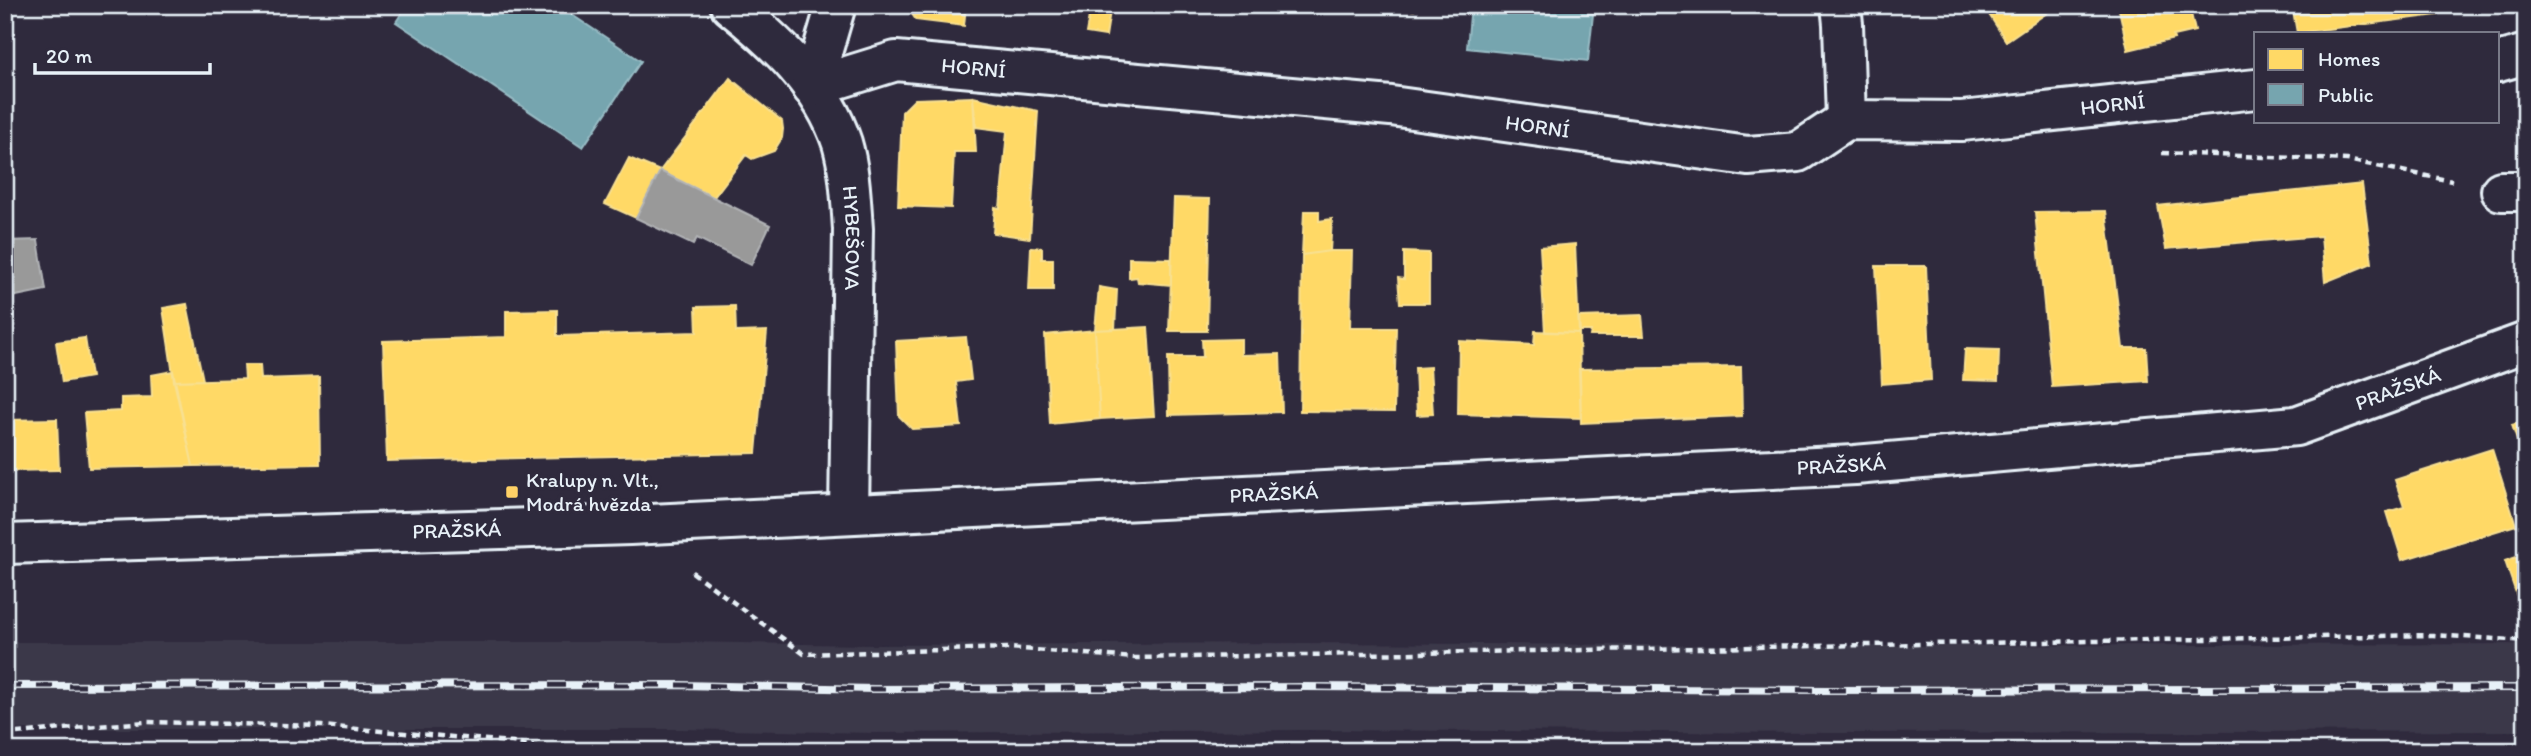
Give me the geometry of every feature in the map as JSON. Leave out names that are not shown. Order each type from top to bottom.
[{"type":"main road","name":"HYBEŠOVA","points":[[730,5],[774,40],[827,108],[842,144],[850,184],[853,229],[849,514]]},
{"type":"main road","points":[[812,88],[836,5]]},
{"type":"main road","points":[[1840,5],[1846,120]]},
{"type":"main road","points":[[2500,61],[2526,54]]},
{"type":"main road","name":"HORNÍ","points":[[812,88],[896,61],[1391,106],[1748,156],[1798,152],[1846,120],[1962,121],[2254,89]]},
{"type":"main road","name":"PRAŽSKÁ","points":[[5,544],[630,525],[1855,465],[2297,426],[2526,342]]},
{"type":"path","points":[[2155,153],[2347,160],[2513,191]]},
{"type":"path","points":[[630,525],[804,654],[1009,648],[1135,658],[2433,635],[2526,640]]},
{"type":"path","points":[[5,734],[145,722],[322,726],[512,742],[558,751]]},
{"type":"shaded area","points":[[5,642],[1831,646],[2526,644],[2526,731],[1831,733],[1303,730],[874,733],[681,729],[5,729]]},
{"type":"shaded area","points":[[2526,742],[2526,751],[2308,751]]},
{"type":"building: Homes","points":[[906,5],[966,5],[964,26],[916,20]]},
{"type":"building: Homes","points":[[1091,5],[1111,5],[1106,36],[1086,33]]},
{"type":"building: Homes","points":[[1373,5],[1415,5],[1414,10]]},
{"type":"building: Homes","points":[[1983,5],[2056,5],[2057,6],[2006,41]]},
{"type":"building: Homes","points":[[2118,5],[2189,5],[2195,31],[2128,50]]},
{"type":"building: Homes","points":[[2292,5],[2436,5],[2438,15],[2305,32],[2297,32]]},
{"type":"building: Homes","points":[[730,78],[782,121],[782,138],[774,151],[752,159],[746,155],[714,197],[660,171]]},
{"type":"building: Homes","points":[[973,97],[1038,111],[1030,238],[993,233],[995,207],[1000,208],[1007,131],[976,127]]},
{"type":"building: Homes","points":[[973,97],[976,152],[954,152],[951,208],[898,206],[902,112],[915,99]]},
{"type":"building: Homes","points":[[629,158],[660,171],[636,218],[605,204]]},
{"type":"building: Homes","points":[[2362,184],[2372,263],[2325,282],[2321,236],[2166,249],[2158,206]]},
{"type":"building: Homes","points":[[1174,198],[1210,199],[1207,331],[1169,331]]},
{"type":"building: Homes","points":[[1304,211],[1319,211],[1319,221],[1332,219],[1330,251],[1302,255]]},
{"type":"building: Homes","points":[[2106,211],[2123,348],[2146,348],[2148,381],[2052,387],[2035,212]]},
{"type":"building: Homes","points":[[1575,244],[1579,333],[1545,332],[1540,247]]},
{"type":"building: Homes","points":[[1031,247],[1042,248],[1042,259],[1053,259],[1053,290],[1029,290]]},
{"type":"building: Homes","points":[[1352,251],[1350,328],[1396,328],[1394,412],[1300,411],[1302,255]]},
{"type":"building: Homes","points":[[1404,252],[1429,253],[1429,303],[1400,303],[1398,278],[1404,279]]},
{"type":"building: Homes","points":[[1129,258],[1171,259],[1171,285],[1138,282],[1137,277],[1129,278]]},
{"type":"building: Homes","points":[[1876,266],[1926,266],[1931,380],[1882,384]]},
{"type":"building: Homes","points":[[1099,287],[1117,290],[1115,329],[1095,330]]},
{"type":"building: Homes","points":[[187,304],[203,380],[174,381],[163,308]]},
{"type":"building: Homes","points":[[735,306],[736,332],[767,331],[756,453],[387,461],[383,341],[506,337],[506,311],[557,310],[557,336],[697,332],[696,307]]},
{"type":"building: Homes","points":[[1642,315],[1644,336],[1590,336],[1591,331],[1580,331],[1579,317]]},
{"type":"building: Homes","points":[[1148,327],[1154,416],[1100,419],[1095,330]]},
{"type":"building: Homes","points":[[1095,330],[1100,419],[1050,424],[1045,335]]},
{"type":"building: Homes","points":[[1535,331],[1579,333],[1581,418],[1458,414],[1459,341],[1534,345]]},
{"type":"building: Homes","points":[[966,337],[971,380],[956,382],[961,426],[912,429],[899,416],[896,341]]},
{"type":"building: Homes","points":[[85,338],[91,377],[62,382],[56,342]]},
{"type":"building: Homes","points":[[1241,339],[1241,355],[1280,354],[1282,412],[1169,415],[1168,357],[1203,357],[1202,340]]},
{"type":"building: Homes","points":[[1965,349],[1999,350],[1998,381],[1963,380]]},
{"type":"building: Homes","points":[[244,365],[260,365],[261,379],[319,377],[320,464],[193,466],[174,381],[245,379]]},
{"type":"building: Homes","points":[[1430,367],[1433,414],[1417,415],[1415,368]]},
{"type":"building: Homes","points":[[1741,367],[1742,416],[1581,423],[1579,369]]},
{"type":"building: Homes","points":[[173,371],[193,466],[89,468],[84,413],[121,411],[121,398],[152,397],[151,375]]},
{"type":"building: Homes","points":[[57,419],[59,470],[5,471],[5,420]]},
{"type":"building: Homes","points":[[2526,421],[2526,468],[2512,425]]},
{"type":"building: Homes","points":[[2492,449],[2516,525],[2402,560],[2387,512],[2404,507],[2395,480]]},
{"type":"building: Homes","points":[[2526,554],[2526,602],[2519,602],[2505,561]]},
{"type":"building: Public","points":[[407,5],[557,5],[641,61],[583,147],[396,22]]},
{"type":"building: Public","points":[[1471,5],[1594,5],[1588,61],[1467,48]]},
{"type":"building: Industry","points":[[660,171],[770,225],[751,265],[697,238],[693,245],[636,218]]},
{"type":"building: Industry","points":[[38,240],[46,290],[11,297],[5,266],[5,241]]},
{"type":"railway","points":[[5,686],[681,685],[874,689],[1303,687],[1831,690],[2526,688]]},
{"type":"place","name":"Kralupy n. Vlt., Modrá hvězda","points":[[512,492]]}]
